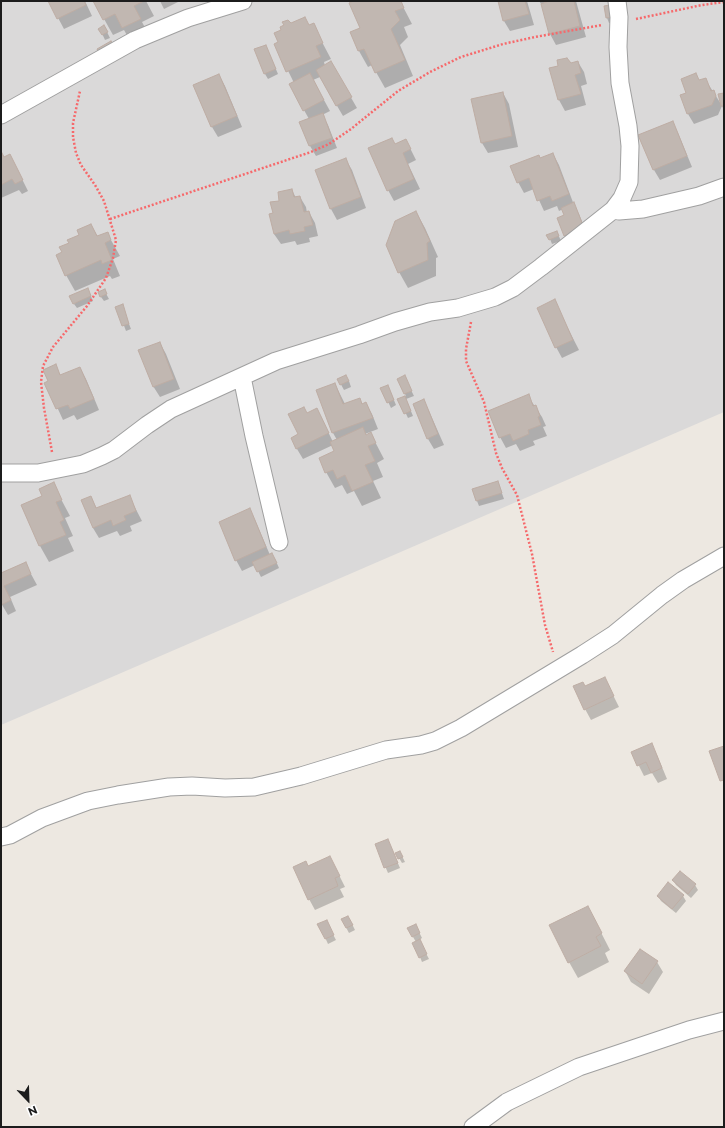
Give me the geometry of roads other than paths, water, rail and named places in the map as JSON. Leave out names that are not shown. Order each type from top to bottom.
[{"type":"street","points":[[1,114],[135,40],[188,18],[243,1]]},
{"type":"street","points":[[1,474],[38,473],[83,464],[102,456],[125,442],[171,409],[276,361],[395,322],[430,312],[458,308],[495,297],[513,288],[541,267],[612,210],[622,198],[629,182],[630,146],[620,83],[617,1]]},
{"type":"street","points":[[612,210],[619,211],[643,209],[699,196],[724,187]]},
{"type":"street","points":[[242,377],[254,436],[279,542]]},
{"type":"street","points":[[1,838],[10,835],[42,818],[88,800],[169,787],[192,786],[225,788],[254,786],[301,776],[386,750],[428,744],[461,728],[613,635],[683,580],[724,556]]},
{"type":"street","points":[[473,1127],[507,1102],[579,1067],[690,1030],[724,1021]]}]
